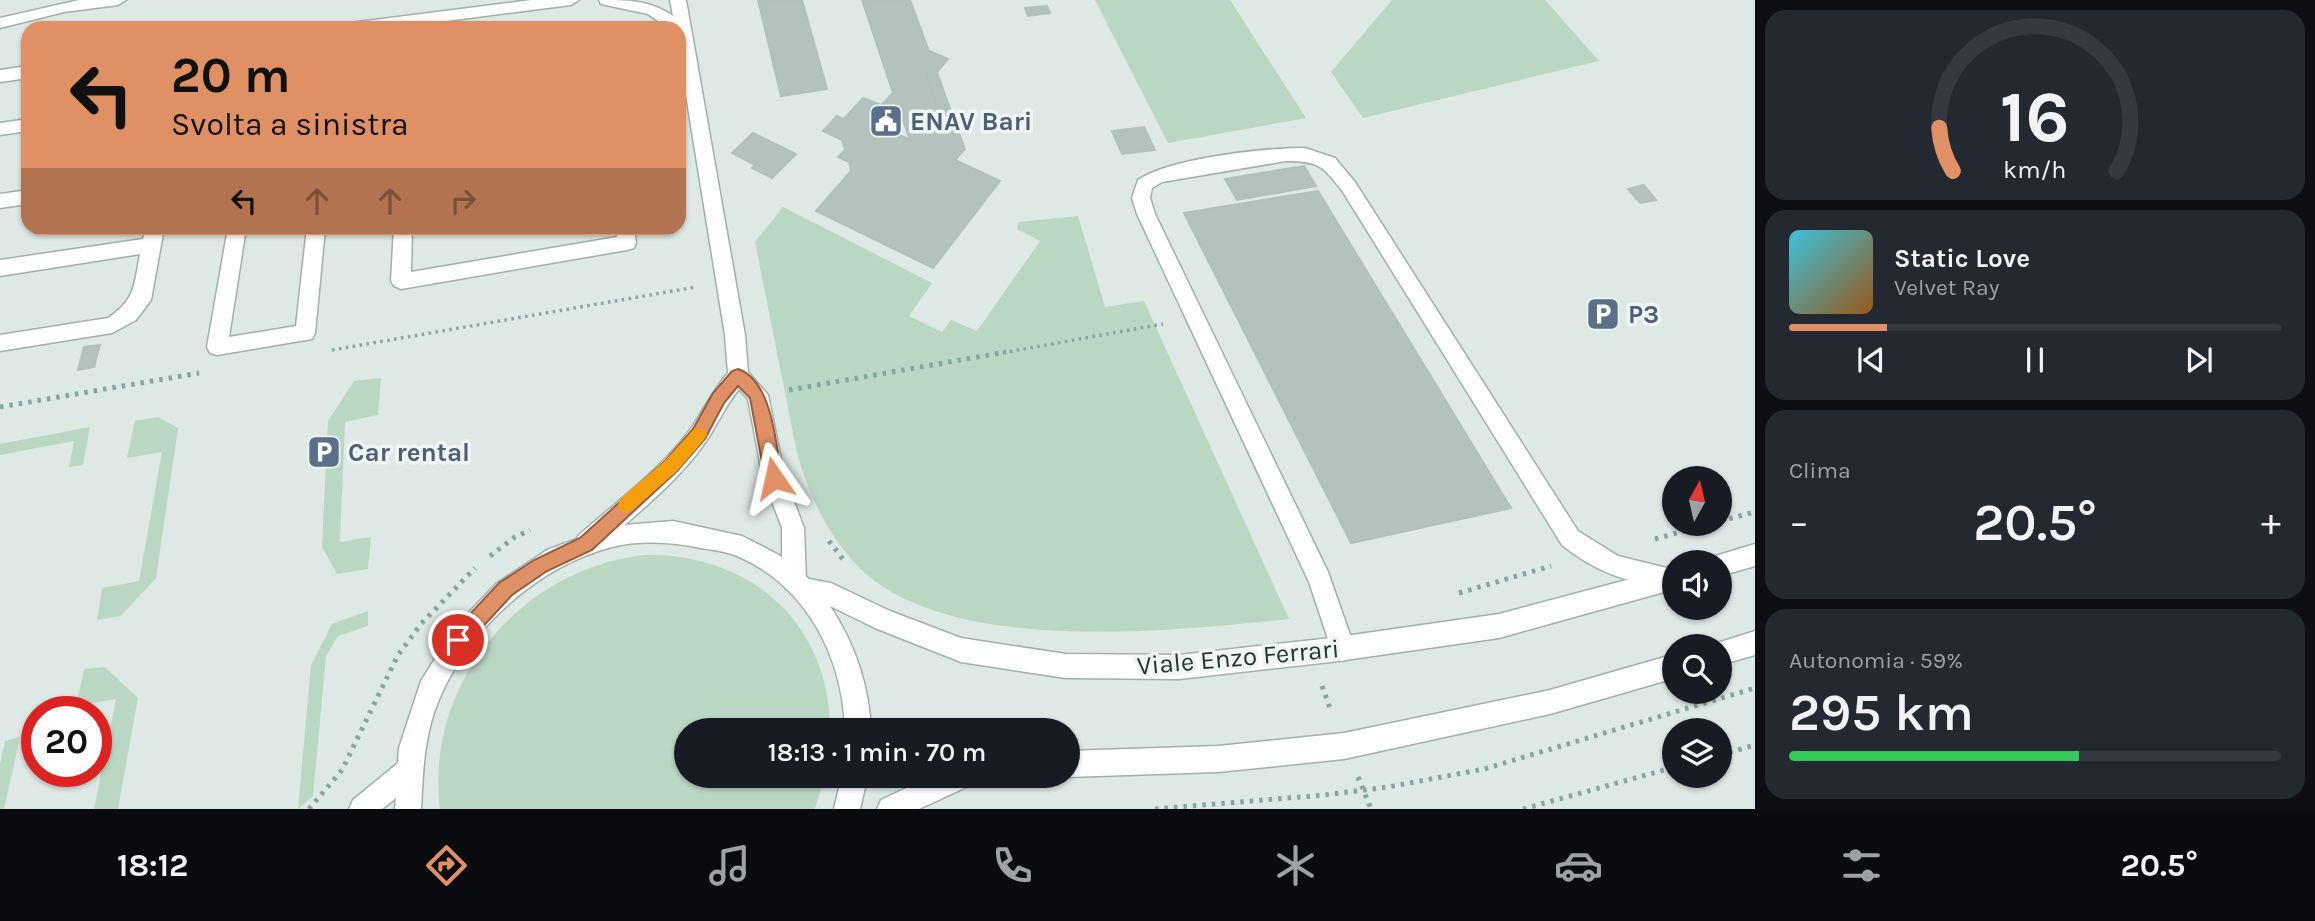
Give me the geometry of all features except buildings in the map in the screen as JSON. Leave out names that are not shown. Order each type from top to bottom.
[{"type":"street","points":[[0,23],[64,7],[118,0]]},
{"type":"street","points":[[405,21],[571,0]]},
{"type":"street","points":[[607,0],[653,10],[667,21]]},
{"type":"street","points":[[678,0],[680,21]]},
{"type":"street","points":[[686,60],[735,335],[738,375],[758,395],[774,478],[793,528],[800,586]]},
{"type":"street","points":[[0,76],[21,73]]},
{"type":"street","points":[[0,129],[21,126]]},
{"type":"street","points":[[1343,649],[1320,580],[1146,214],[1141,198],[1144,185],[1157,176],[1265,157],[1306,154],[1330,163],[1349,187],[1570,538],[1590,555],[1612,567],[1662,577]]},
{"type":"street","points":[[0,201],[21,198]]},
{"type":"street","points":[[236,235],[217,347],[305,333],[315,235]]},
{"type":"street","points":[[403,235],[401,281],[627,243],[626,235]]},
{"type":"street","points":[[0,268],[153,236],[141,300],[129,314],[112,325],[0,343]]},
{"type":"street","points":[[586,544],[671,466],[699,434],[719,398],[738,375]]},
{"type":"street","name":"Viale Enzo Ferrari","points":[[408,809],[409,770],[415,736],[427,696],[458,640],[506,589],[540,566],[586,544],[627,533],[672,531],[707,536],[746,548],[776,566],[800,586],[827,621],[846,657],[858,718]]},
{"type":"street","points":[[1732,562],[1755,555]]},
{"type":"street","name":"Viale Enzo Ferrari","points":[[800,586],[831,594],[883,620],[961,650],[1066,666],[1179,667],[1343,649],[1499,626],[1662,582]]},
{"type":"street","points":[[1732,650],[1755,643]]},
{"type":"street","points":[[1080,764],[1218,759],[1345,746],[1550,702],[1662,670]]},
{"type":"street","points":[[362,809],[409,770]]},
{"type":"street","points":[[847,809],[852,788]]},
{"type":"street","points":[[890,809],[936,788]]},
{"type":"path","points":[[328,351],[696,287],[697,299]]},
{"type":"path","points":[[775,392],[1165,324]]},
{"type":"path","points":[[0,407],[205,372]]},
{"type":"path","points":[[1732,518],[1755,512]]},
{"type":"path","points":[[826,536],[849,567]]},
{"type":"path","points":[[1654,539],[1665,536]]},
{"type":"path","points":[[1446,597],[1590,555]]},
{"type":"path","points":[[1310,653],[1371,809]]},
{"type":"path","points":[[1154,809],[1252,802],[1362,789],[1484,769],[1755,688]]},
{"type":"path","points":[[1732,752],[1755,745]]},
{"type":"path","points":[[1523,809],[1662,771]]},
{"type":"green space","points":[[1095,0],[1230,0],[1306,118],[1168,143]]},
{"type":"green space","points":[[1392,0],[1545,0],[1599,61],[1363,118],[1331,72]]},
{"type":"green space","points":[[783,207],[932,283],[909,316],[942,332],[951,320],[977,331],[1040,241],[1017,229],[1019,222],[1078,216],[1105,307],[1144,301],[1289,619],[1183,629],[1059,631],[997,625],[941,613],[891,592],[853,561],[843,549],[812,496],[801,468],[755,242]]},
{"type":"green space","points":[[381,378],[378,415],[345,422],[340,542],[371,537],[368,569],[337,574],[322,547],[328,421],[354,381]]},
{"type":"green space","points":[[158,417],[178,428],[156,578],[121,616],[97,620],[102,588],[139,581],[162,452],[127,458],[135,421]]},
{"type":"green space","points":[[90,427],[83,465],[69,467],[74,441],[0,455],[0,444]]},
{"type":"green space","points":[[645,555],[683,558],[718,566],[749,581],[776,601],[799,627],[816,657],[826,691],[829,718],[674,718],[674,788],[821,788],[815,809],[440,809],[439,763],[448,718],[465,677],[490,640],[521,608],[558,583],[600,565]]},
{"type":"green space","points":[[368,611],[368,626],[338,636],[326,656],[313,796],[298,809],[311,665],[332,624]]},
{"type":"green space","points":[[105,667],[138,698],[118,809],[94,809],[98,787],[112,787],[112,719],[116,699],[112,700],[112,696],[78,696],[84,669]]},
{"type":"green space","points":[[20,737],[4,809],[0,809],[0,764],[5,741]]},
{"type":"slow traffic","points":[[626,505],[671,466],[698,435]]},
{"type":"place","name":"ENAV Bari","points":[[886,121]]},
{"type":"place","name":"P3","points":[[1603,314]]},
{"type":"place","name":"Car rental","points":[[324,452]]},
{"type":"route","points":[[458,640],[506,589],[540,566],[586,544],[671,466],[699,434],[719,398],[738,375],[758,395],[774,478]]}]
